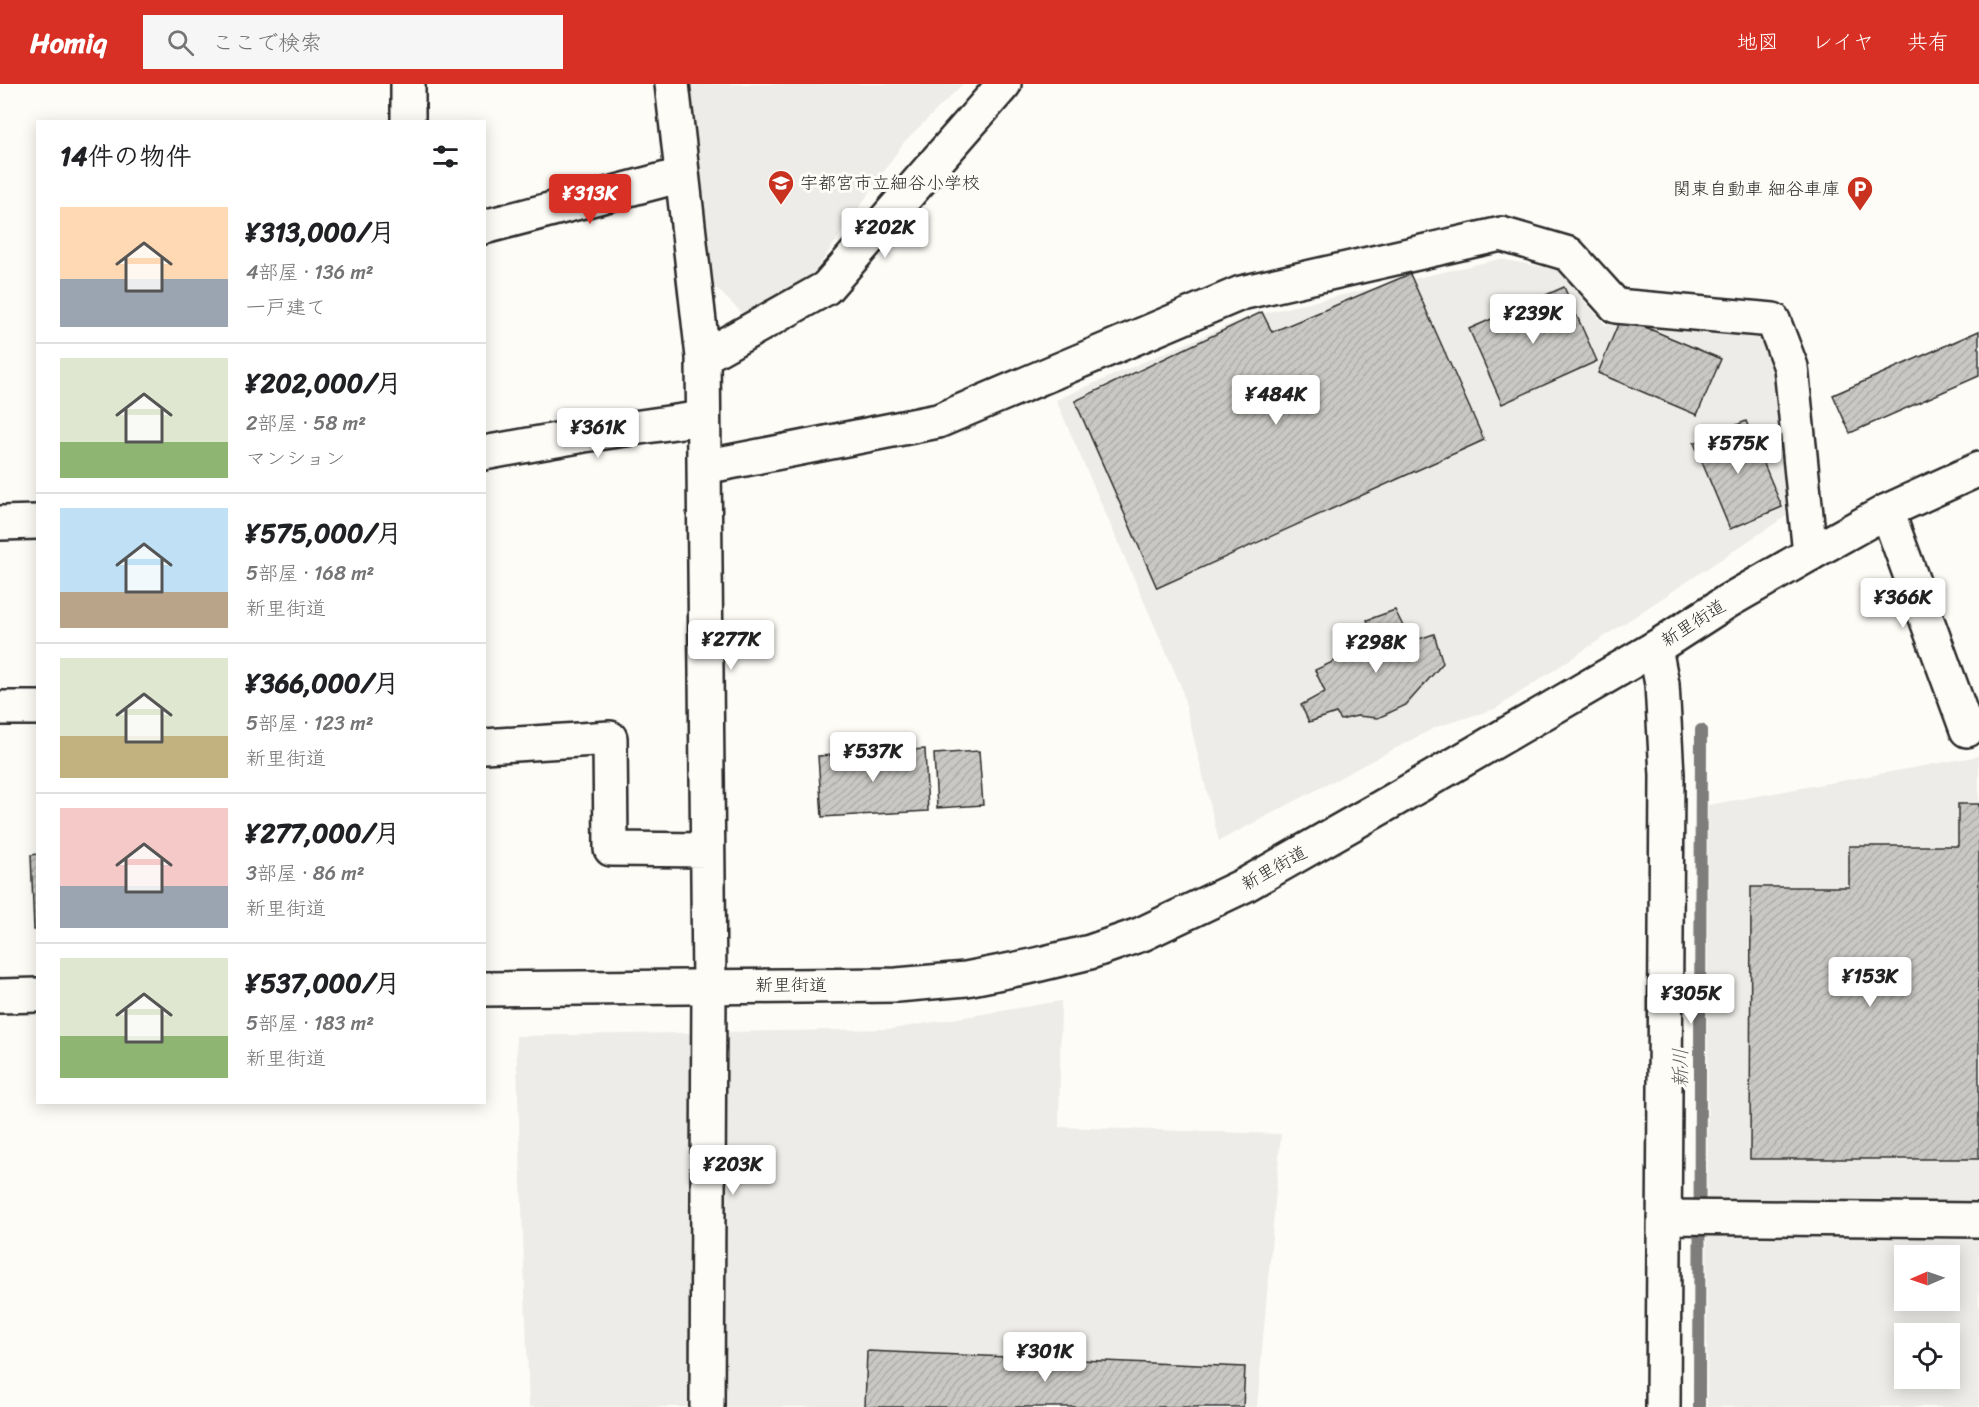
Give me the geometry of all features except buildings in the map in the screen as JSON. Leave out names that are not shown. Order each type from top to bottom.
[{"type":"street","points":[[408,84],[408,120]]},
{"type":"street","points":[[672,84],[703,357],[709,986],[706,1407]]},
{"type":"street","points":[[703,357],[826,288],[1004,84]]},
{"type":"street","points":[[486,226],[682,175]]},
{"type":"street","points":[[704,467],[938,421],[1241,293],[1501,234],[1569,254],[1616,306],[1773,320],[1791,367],[1810,554]]},
{"type":"street","points":[[486,453],[585,435],[703,418]]},
{"type":"street","name":"新里街道","points":[[486,989],[897,985],[966,979],[1090,952],[1142,933],[1245,885],[1655,648],[1728,601],[1810,554],[1887,511],[1979,469]]},
{"type":"street","points":[[1887,511],[1967,730]]},
{"type":"street","points":[[0,522],[36,522]]},
{"type":"street","points":[[1655,648],[1663,694],[1667,775],[1663,1407]]},
{"type":"street","points":[[0,708],[36,708]]},
{"type":"street","points":[[486,746],[610,738],[612,849],[707,850]]},
{"type":"street","points":[[0,996],[36,995]]},
{"type":"street","points":[[1664,1217],[1979,1220]]},
{"type":"shaded area","name":"宇都宮市立細谷小学校","points":[[686,84],[963,84],[904,142],[816,270],[765,313],[742,313],[712,284]]},
{"type":"shaded area","points":[[1500,259],[1558,270],[1605,325],[1765,330],[1778,360],[1786,516],[1495,709],[1436,727],[1219,841],[1181,686],[1056,400],[1247,317]]},
{"type":"shaded area","points":[[1979,756],[1979,1407],[1707,1407],[1708,805]]},
{"type":"shaded area","points":[[1061,1001],[1059,1127],[1281,1134],[1257,1407],[529,1407],[516,1036],[892,1029]]},
{"type":"waterway","name":"新川","points":[[1699,1407],[1701,730]]},
{"type":"place","name":"宇都宮市立細谷小学校","points":[[781,206]]},
{"type":"place","name":"関東自動車 細谷車庫","points":[[1860,212]]}]
